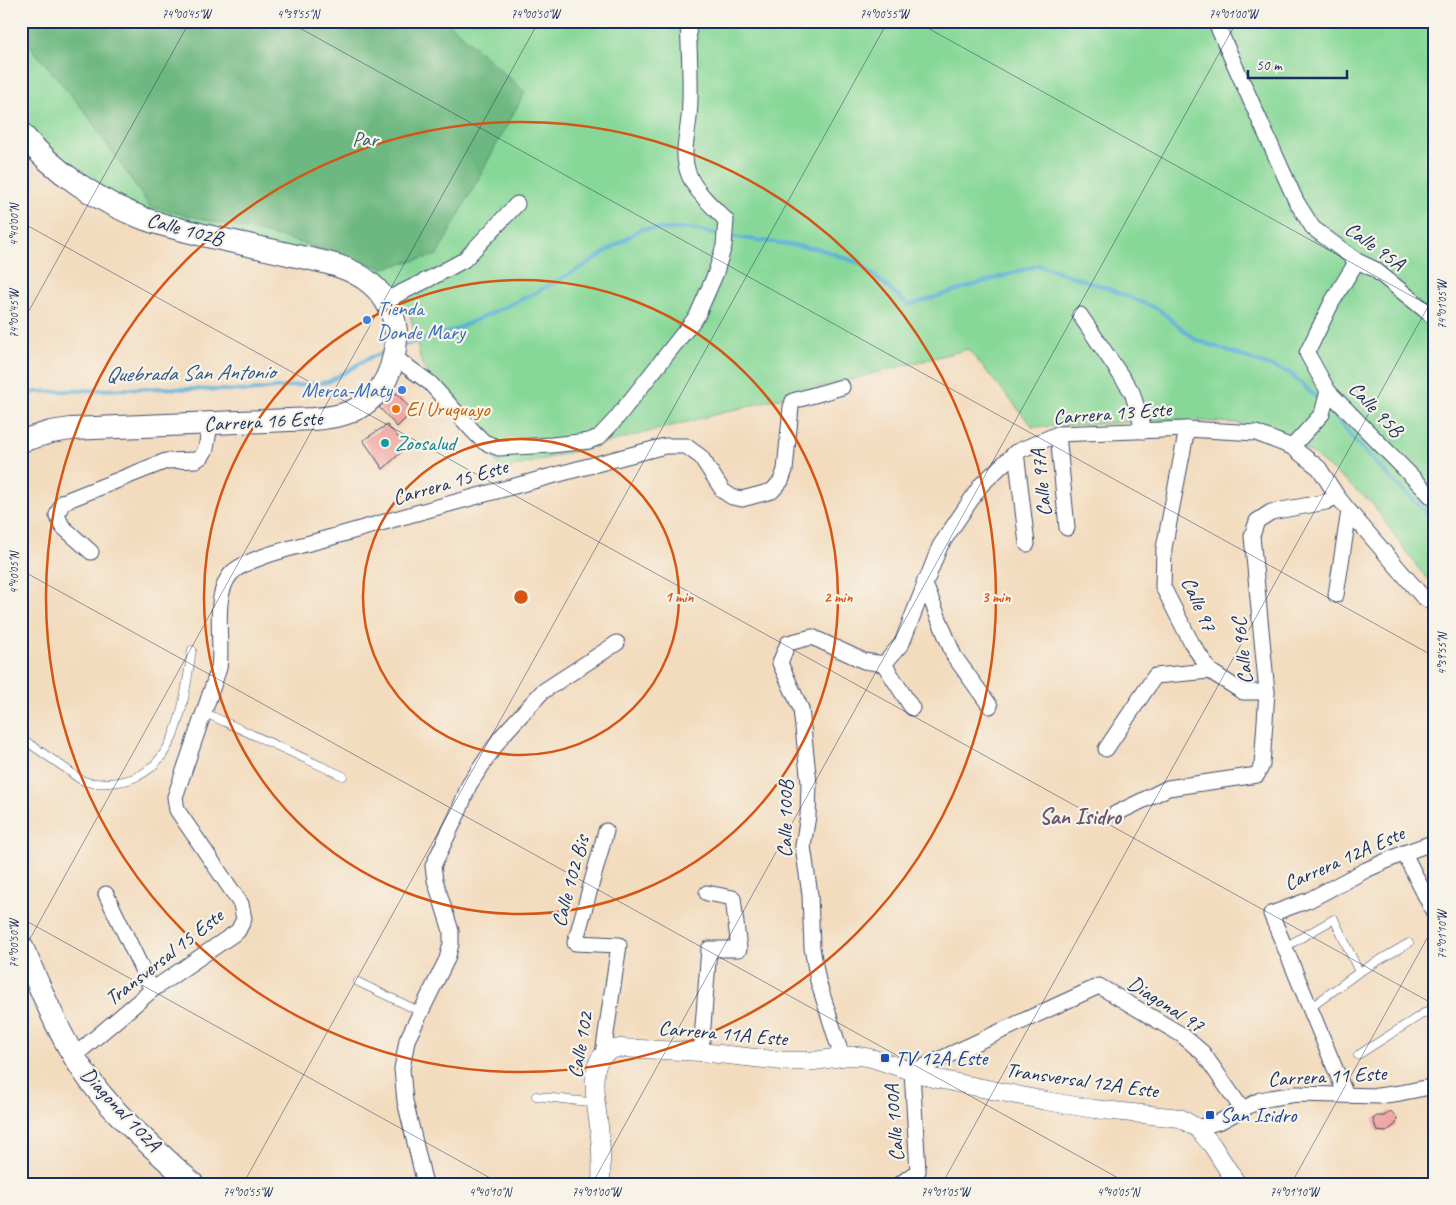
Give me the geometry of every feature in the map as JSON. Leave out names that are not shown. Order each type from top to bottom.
[{"type":"main road","name":"Calle 102B","points":[[21,133],[71,179],[131,214],[185,231],[334,265],[354,273],[370,283]]},
{"type":"main road","name":"Carrera 16 Este","points":[[21,442],[51,432],[71,429],[313,419],[346,414],[358,410],[381,388],[394,357],[395,320],[386,300],[370,283]]},
{"type":"main road","name":"Diagonal 102A","points":[[21,945],[74,1056],[90,1080],[119,1114],[193,1184]]},
{"type":"street","points":[[394,357],[430,383],[484,442],[499,448],[588,441],[599,437],[616,420],[697,316],[715,275],[724,246],[726,220],[706,199],[689,176],[686,162],[684,141],[689,118],[688,21]]},
{"type":"street","name":"Calle 95A","points":[[1215,21],[1296,201],[1313,228],[1357,261],[1374,269],[1435,318]]},
{"type":"street","points":[[386,300],[429,280],[464,260],[517,204]]},
{"type":"street","name":"Calle 95B","points":[[1357,261],[1332,302],[1307,352],[1328,391],[1435,500]]},
{"type":"street","points":[[1080,315],[1132,392],[1144,431]]},
{"type":"street","name":"Carrera 15 Este","points":[[230,574],[250,562],[450,502],[665,446],[686,446],[701,457],[724,491],[732,498],[742,499],[772,491],[781,481],[786,470],[793,401],[842,387]]},
{"type":"street","points":[[1292,446],[1322,414],[1328,391]]},
{"type":"street","points":[[91,552],[62,526],[57,515],[63,502],[166,461],[196,460],[202,456],[206,449],[210,424]]},
{"type":"street","name":"Carrera 13 Este","points":[[884,664],[902,644],[924,582],[940,546],[980,485],[1016,452],[1058,434],[1187,429],[1256,433],[1292,446],[1319,468],[1349,511],[1422,596],[1435,605]]},
{"type":"street","name":"Calle 97","points":[[1187,429],[1164,548],[1163,587],[1191,642],[1210,671],[1243,692],[1267,692]]},
{"type":"street","name":"Calle 97A","points":[[1058,434],[1067,528]]},
{"type":"street","points":[[1016,452],[1027,544]]},
{"type":"street","name":"Calle 96C","points":[[1115,814],[1168,788],[1257,775],[1262,765],[1267,692],[1252,536],[1257,522],[1271,512],[1326,502],[1337,496]]},
{"type":"street","points":[[1336,595],[1349,511]]},
{"type":"street","name":"Transversal 15 Este","points":[[74,1056],[152,990],[238,931],[244,919],[241,904],[177,810],[175,796],[219,668],[221,656],[220,606],[223,588],[230,574]]},
{"type":"street","points":[[924,582],[954,656],[990,706]]},
{"type":"street","name":"Calle 100B","points":[[842,1056],[818,981],[812,948],[810,895],[803,846],[808,816],[809,784],[801,709],[780,663],[788,643],[812,637],[864,662],[884,664]]},
{"type":"street","points":[[426,1184],[404,1101],[402,1069],[407,1040],[447,959],[451,944],[451,930],[435,880],[433,866],[469,785],[501,737],[542,692],[617,643]]},
{"type":"street","points":[[884,664],[912,708]]},
{"type":"street","points":[[1106,749],[1155,676],[1210,671]]},
{"type":"street","name":"Calle 102 Bis","points":[[606,831],[576,943],[619,945]]},
{"type":"street","name":"Carrera 12A Este","points":[[1285,947],[1271,914],[1309,900],[1366,870],[1435,842]]},
{"type":"street","points":[[1404,853],[1435,915]]},
{"type":"street","points":[[701,1052],[709,949],[739,949],[733,898],[707,893]]},
{"type":"street","points":[[106,894],[152,990]]},
{"type":"street","name":"Calle 102","points":[[601,1184],[602,1153],[596,1103],[595,1074],[603,1054],[619,945]]},
{"type":"street","points":[[1285,947],[1346,1095]]},
{"type":"street","name":"Diagonal 97","points":[[912,1072],[1099,986],[1182,1035],[1203,1053],[1242,1109]]},
{"type":"street","name":"Carrera 11A Este","points":[[603,1054],[609,1050],[620,1048],[701,1052],[799,1062],[842,1056]]},
{"type":"street","name":"Transversal 12A Este","points":[[842,1056],[871,1058],[933,1078],[1046,1101],[1180,1118],[1197,1128]]},
{"type":"street","name":"Calle 100A","points":[[900,1184],[918,1171],[912,1072]]},
{"type":"street","name":"Carrera 11 Este","points":[[1197,1128],[1221,1121],[1260,1100],[1271,1098],[1297,1094],[1393,1094],[1435,1086]]},
{"type":"street","points":[[1197,1128],[1212,1145],[1237,1184]]},
{"type":"lane","points":[[21,738],[84,781],[104,784],[125,781],[142,774],[161,756],[173,738],[182,708],[192,650]]},
{"type":"lane","points":[[203,712],[344,776]]},
{"type":"lane","points":[[1285,947],[1334,919],[1359,972]]},
{"type":"lane","points":[[1310,1008],[1359,972],[1409,943]]},
{"type":"lane","points":[[358,982],[421,1012]]},
{"type":"lane","points":[[1358,1055],[1435,1006]]},
{"type":"lane","points":[[536,1096],[596,1103]]},
{"type":"green space","points":[[21,21],[1435,21],[1435,586],[1418,568],[1371,502],[1310,452],[1237,423],[1179,420],[1033,427],[968,349],[502,470],[422,365],[410,315],[388,287],[136,210],[71,167],[21,119]]},
{"type":"green space","name":"Par","points":[[21,21],[446,21],[525,92],[437,255],[383,268],[285,238],[150,207],[86,113],[21,35]]},
{"type":"building","name":"El Uruguayo","points":[[396,393],[413,411],[397,427],[379,407]]},
{"type":"building","name":"Zoosalud","points":[[387,425],[407,447],[383,469],[363,440]]},
{"type":"building","points":[[1391,1111],[1397,1118],[1396,1124],[1386,1132],[1377,1131],[1373,1119],[1377,1116],[1384,1116]]},
{"type":"waterway","name":"Quebrada San Antonio","points":[[405,345],[452,331],[533,294],[584,266],[641,229],[691,229],[722,235]]},
{"type":"waterway","name":"Quebrada San Antonio","points":[[728,236],[820,249],[859,263],[909,305],[1039,265],[1104,287],[1158,309],[1196,340],[1290,373],[1321,402]]},
{"type":"waterway","name":"Quebrada San Antonio","points":[[21,402],[34,392],[159,388],[249,391],[328,382],[369,358],[385,352]]},
{"type":"waterway","name":"Quebrada San Antonio","points":[[1328,408],[1374,462],[1435,520]]},
{"type":"place","name":"Tienda Donde Mary","points":[[367,320]]},
{"type":"place","name":"Merca-Maty","points":[[402,390]]},
{"type":"place","name":"El Uruguayo","points":[[396,409]]},
{"type":"place","name":"Zoosalud","points":[[385,443]]},
{"type":"place","name":"TV 12A Este","points":[[885,1058]]},
{"type":"place","name":"San Isidro","points":[[1210,1115]]},
{"type":"district","name":"San Isidro","points":[[1080,816]]}]
